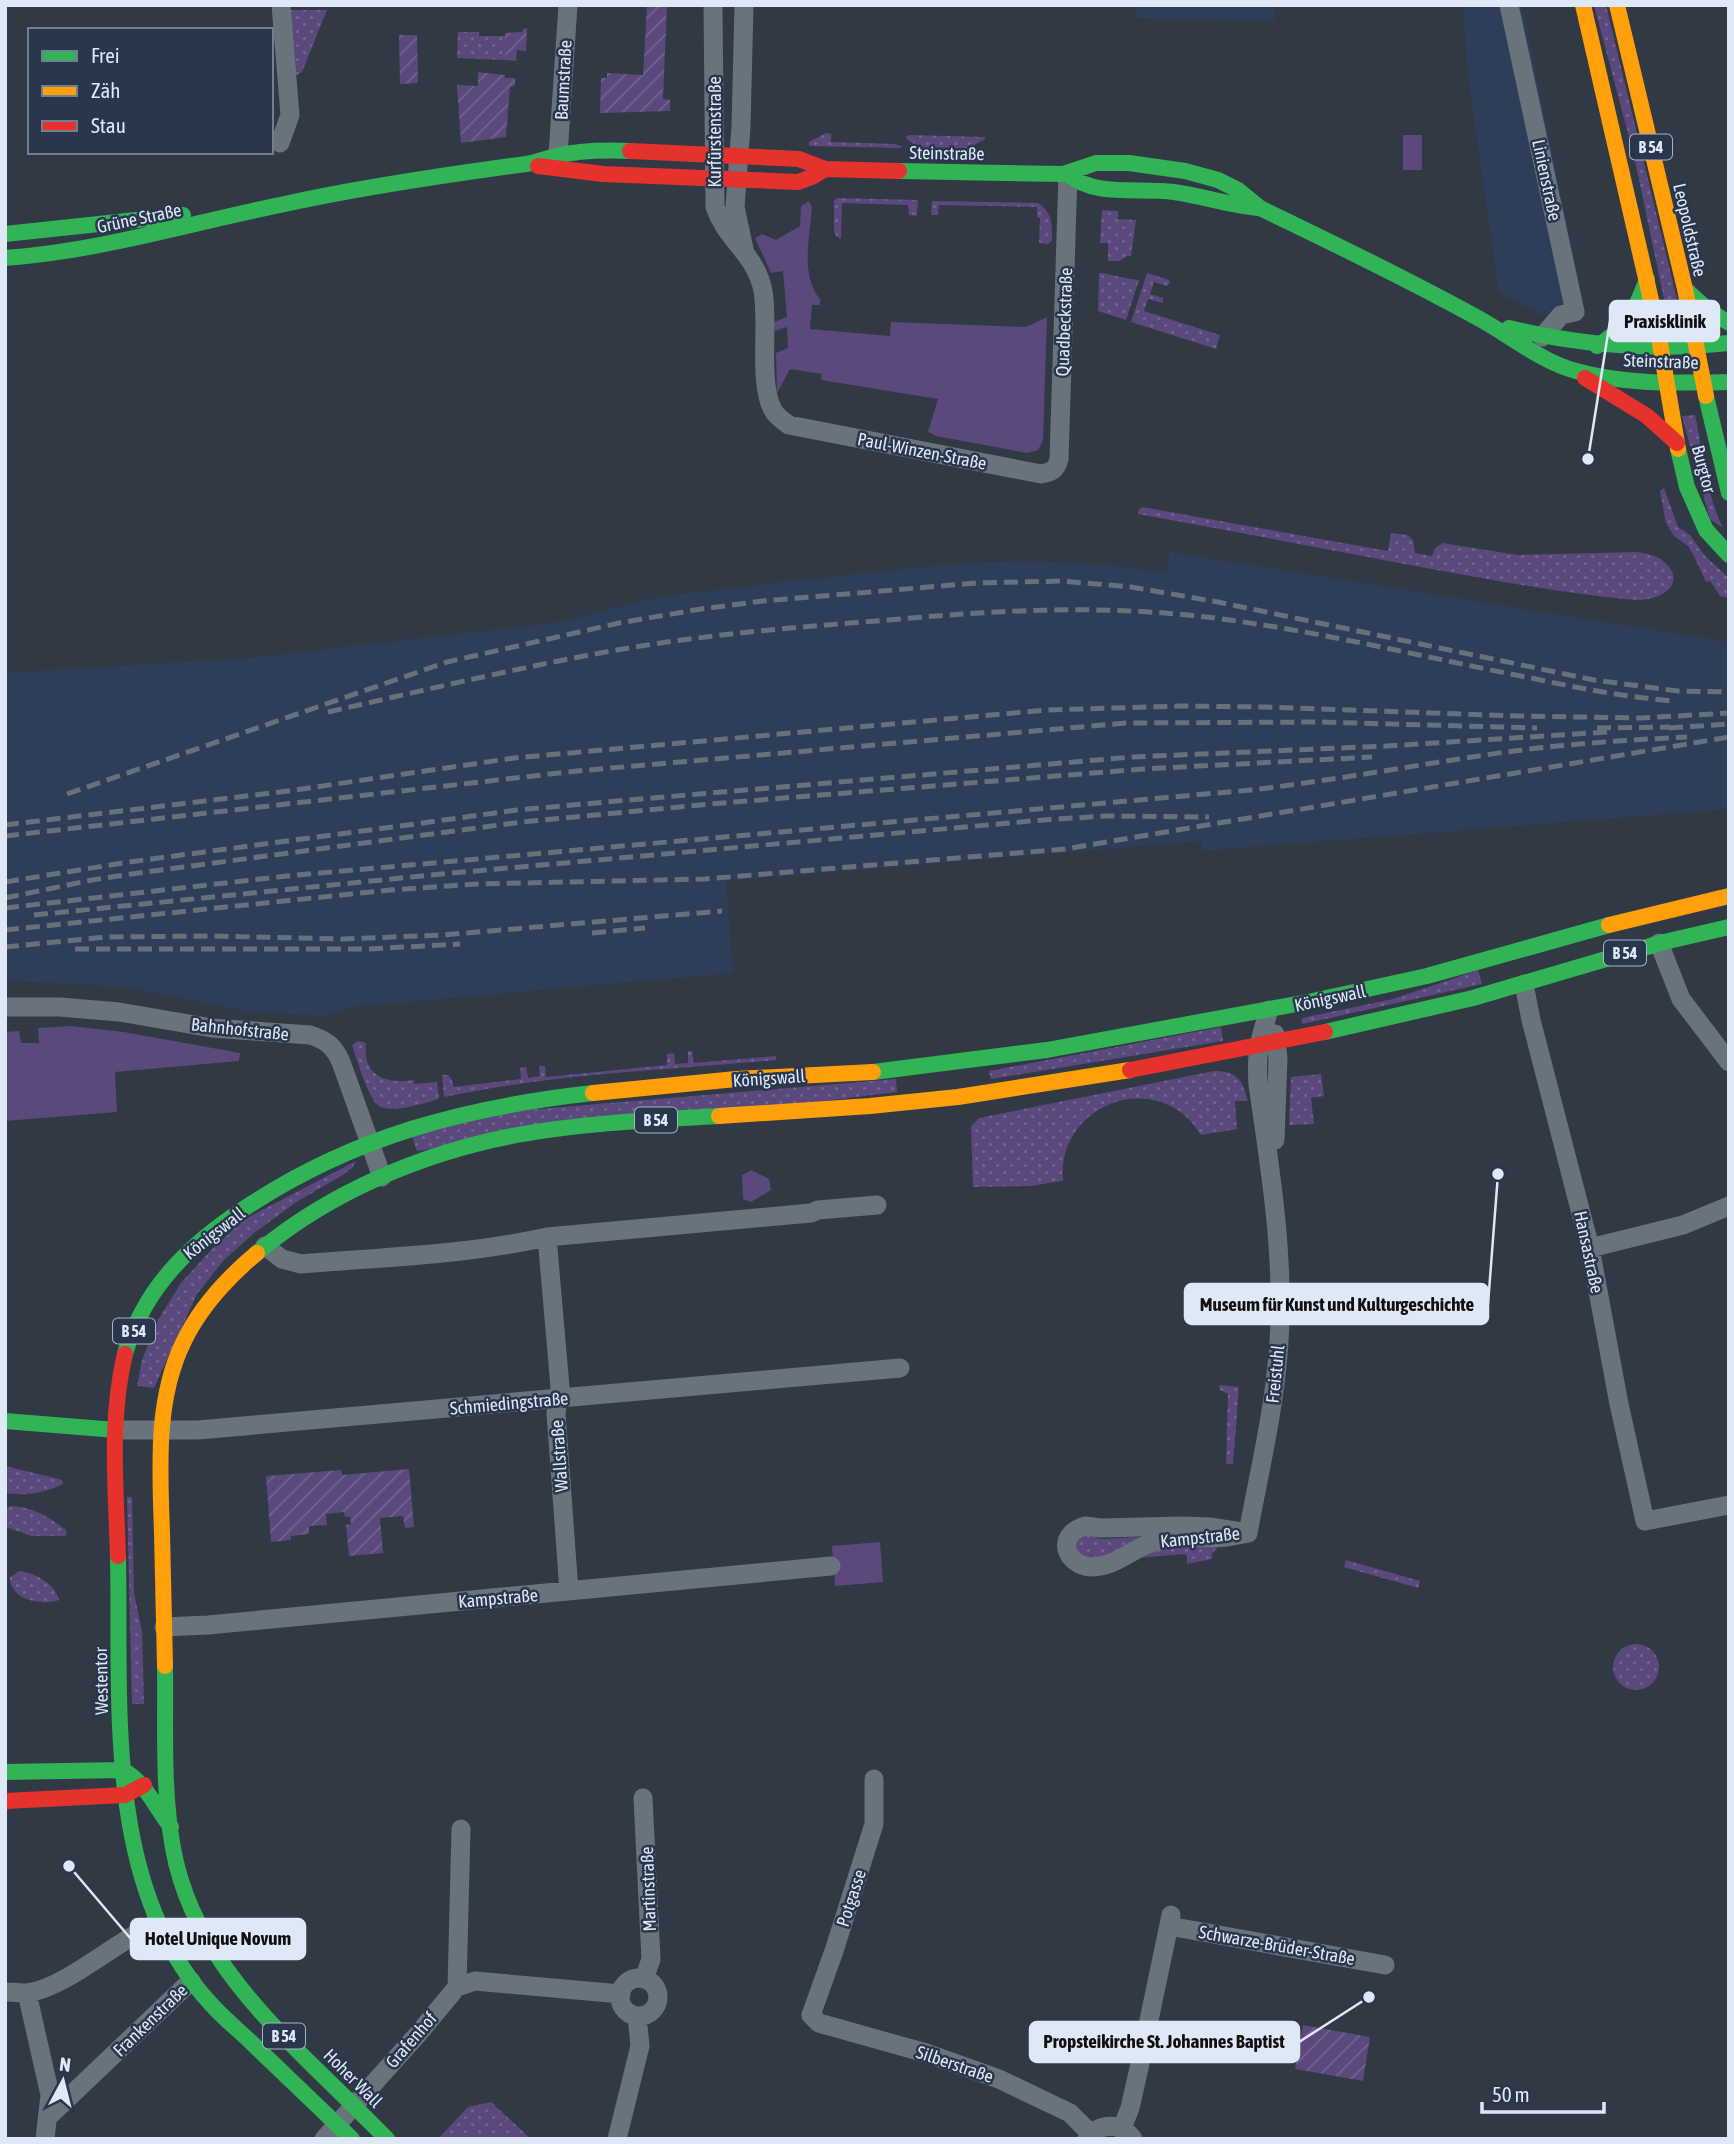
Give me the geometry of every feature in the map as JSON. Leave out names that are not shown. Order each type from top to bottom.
[{"type":"main road","name":"B 54","points":[[1583,5],[1647,279],[1667,382]]},
{"type":"main road","name":"Leopoldstraße","points":[[1617,5],[1685,289],[1703,382]]},
{"type":"main road","name":"Grüne Straße","points":[[5,258],[66,252],[137,240],[279,205],[483,169],[529,164],[558,155],[597,150],[713,153]]},
{"type":"main road","name":"Steinstraße","points":[[713,153],[799,159],[825,169],[1068,174],[1098,162],[1165,168],[1194,174],[1229,184],[1260,208],[1480,320],[1543,359],[1575,371],[1609,378],[1729,382]]},
{"type":"main road","name":"Grüne Straße","points":[[529,164],[603,174],[714,178]]},
{"type":"main road","name":"Steinstraße","points":[[714,178],[797,181],[812,177],[825,169]]},
{"type":"main road","name":"Steinstraße","points":[[1068,174],[1079,184],[1097,188],[1164,191],[1239,207],[1260,208]]},
{"type":"main road","name":"Grüne Straße","points":[[5,234],[279,205]]},
{"type":"main road","points":[[1597,346],[1626,326],[1647,279]]},
{"type":"main road","points":[[1685,289],[1708,310],[1729,323]]},
{"type":"main road","name":"Steinstraße","points":[[1480,320],[1542,337],[1597,346],[1662,349],[1729,343]]},
{"type":"main road","points":[[1575,371],[1647,415],[1677,443]]},
{"type":"main road","name":"Burgtor","points":[[1667,382],[1686,487],[1699,519],[1729,555]]},
{"type":"main road","name":"Burgtor","points":[[1703,382],[1729,494]]},
{"type":"main road","points":[[1718,454],[1729,425]]},
{"type":"main road","name":"Königswall","points":[[118,1591],[116,1430],[120,1380],[126,1349],[149,1299],[191,1247],[257,1198],[310,1168],[369,1142],[442,1118],[483,1108],[557,1096],[702,1082],[853,1074],[979,1061],[1064,1048],[1269,1010],[1421,978],[1662,910],[1729,897]]},
{"type":"main road","name":"Königswall","points":[[164,1627],[160,1431],[170,1376],[187,1334],[215,1294],[265,1246],[291,1227],[352,1191],[382,1177],[449,1152],[514,1136],[654,1121],[949,1098],[1036,1086],[1257,1046],[1403,1015],[1524,984],[1660,943],[1729,928]]},
{"type":"main road","points":[[1524,984],[1531,964],[1543,944]]},
{"type":"main road","points":[[5,1421],[116,1430]]},
{"type":"main road","name":"Westentor","points":[[118,1591],[122,1770],[150,1926]]},
{"type":"main road","name":"B 54","points":[[164,1627],[166,1763],[171,1828]]},
{"type":"main road","points":[[5,1801],[125,1795],[144,1786],[166,1763]]},
{"type":"main road","points":[[5,1772],[122,1770],[131,1773],[144,1786],[171,1828]]},
{"type":"main road","name":"Hoher Wall","points":[[171,1828],[178,1871],[193,1915],[219,1963],[249,2001],[387,2139]]},
{"type":"main road","name":"B 54","points":[[150,1926],[209,2002],[330,2132],[352,2139]]},
{"type":"street","points":[[280,144],[290,115],[281,5]]},
{"type":"street","name":"Baumstraße","points":[[558,155],[568,5]]},
{"type":"street","name":"Kurfürstenstraße","points":[[713,5],[715,207],[726,231],[744,250],[755,268],[763,289],[766,390],[774,412],[789,425]]},
{"type":"street","name":"Kurfürstenstraße","points":[[744,5],[736,180],[736,215],[744,250]]},
{"type":"street","name":"Linienstraße","points":[[1509,5],[1575,312],[1561,315],[1542,337]]},
{"type":"street","name":"Quadbeckstraße","points":[[1055,469],[1059,459],[1068,174]]},
{"type":"street","name":"Paul-Winzen-Straße","points":[[789,425],[1041,474],[1055,469]]},
{"type":"street","points":[[1660,943],[1681,999],[1729,1062]]},
{"type":"street","name":"Hansastraße","points":[[1524,984],[1533,1029],[1590,1248],[1619,1404],[1645,1521],[1729,1505]]},
{"type":"street","name":"Bahnhofstraße","points":[[5,1007],[60,1007],[119,1012],[212,1028],[310,1035],[325,1040],[336,1050],[382,1177]]},
{"type":"street","name":"Freistuhl","points":[[1269,1010],[1278,1058],[1275,1135],[1270,1172]]},
{"type":"street","name":"Freistuhl","points":[[1248,1533],[1268,1437],[1278,1352],[1279,1275],[1270,1172],[1258,1085],[1257,1046],[1269,1010]]},
{"type":"street","points":[[265,1246],[282,1259],[301,1264],[877,1205]]},
{"type":"street","points":[[1590,1248],[1683,1225],[1729,1206]]},
{"type":"street","name":"Wallstraße","points":[[547,1237],[560,1387],[556,1413],[569,1591]]},
{"type":"street","name":"Schmiedingstraße","points":[[116,1430],[198,1430],[901,1368]]},
{"type":"street","name":"Kampstraße","points":[[1085,1527],[1210,1527],[1248,1533],[1225,1537],[1167,1538],[1149,1543],[1119,1561],[1094,1567],[1077,1562],[1067,1552],[1066,1546],[1070,1534],[1085,1527]]},
{"type":"street","name":"Kampstraße","points":[[164,1627],[831,1566]]},
{"type":"street","name":"Potgasse","points":[[811,2015],[874,1824],[874,1779]]},
{"type":"street","name":"Martinstraße","points":[[643,1798],[650,1959],[644,1979]]},
{"type":"street","points":[[461,1829],[457,1987],[475,1981],[621,1994]]},
{"type":"street","name":"Schwarze-Brüder-Straße","points":[[1128,2133],[1133,2095],[1170,1921],[1385,1965]]},
{"type":"street","points":[[5,1992],[27,1993],[50,1986],[150,1926]]},
{"type":"street","points":[[644,1979],[654,1986],[657,1992],[656,2004],[649,2013],[637,2016],[623,2007],[621,1994],[628,1982],[644,1979]]},
{"type":"street","name":"Frankenstraße","points":[[48,2117],[191,1981]]},
{"type":"street","name":"Grafenhof","points":[[330,2132],[457,1987]]},
{"type":"street","points":[[27,1993],[50,2095],[45,2139]]},
{"type":"street","name":"Silberstraße","points":[[811,2015],[819,2023],[926,2053],[999,2079],[1070,2113],[1089,2136]]},
{"type":"street","points":[[617,2139],[640,2046],[637,2016]]},
{"type":"street","points":[[1089,2136],[1102,2127],[1109,2126],[1128,2133]]},
{"type":"shaded area","points":[[647,5],[667,5],[663,99],[670,100],[670,111],[600,113],[601,78],[607,78],[607,73],[643,75]]},
{"type":"shaded area","points":[[1136,5],[1275,5],[1275,21],[1136,18]]},
{"type":"shaded area","points":[[1463,5],[1522,5],[1586,316],[1572,321],[1538,313],[1499,293],[1468,77]]},
{"type":"shaded area","points":[[1594,5],[1606,5],[1680,312],[1667,313],[1634,156]]},
{"type":"shaded area","points":[[287,10],[327,10],[302,72],[297,75],[294,73]]},
{"type":"shaded area","points":[[527,28],[526,51],[517,50],[516,61],[505,60],[505,33],[522,32]]},
{"type":"shaded area","points":[[458,32],[479,32],[479,36],[505,36],[505,60],[457,58]]},
{"type":"shaded area","points":[[399,35],[417,35],[418,83],[400,84]]},
{"type":"shaded area","points":[[478,72],[515,78],[515,86],[510,87],[506,137],[461,143],[457,85],[478,86]]},
{"type":"shaded area","points":[[826,133],[831,134],[831,142],[895,144],[901,148],[809,146],[809,142]]},
{"type":"shaded area","points":[[909,135],[985,139],[967,149],[917,147],[906,138]]},
{"type":"shaded area","points":[[1403,135],[1422,135],[1422,170],[1403,170]]},
{"type":"shaded area","points":[[837,198],[918,200],[917,216],[909,215],[908,205],[842,203],[841,239],[834,231],[834,201]]},
{"type":"shaded area","points":[[809,201],[812,207],[808,267],[810,279],[820,299],[820,305],[812,305],[810,329],[890,336],[891,322],[1026,327],[1047,317],[1043,440],[1038,450],[1027,453],[936,436],[928,432],[938,399],[821,380],[822,374],[790,369],[777,393],[776,353],[788,348],[787,327],[775,331],[774,322],[787,317],[783,271],[771,273],[755,238],[762,234],[776,240],[800,226],[801,206]]},
{"type":"shaded area","points":[[932,201],[1038,203],[1049,215],[1052,241],[1048,244],[1039,243],[1040,218],[1037,217],[1037,207],[939,205],[938,215],[931,215]]},
{"type":"shaded area","points":[[1102,210],[1118,211],[1118,219],[1136,220],[1131,256],[1119,261],[1108,261],[1108,243],[1100,243]]},
{"type":"shaded area","points":[[1099,273],[1139,280],[1126,320],[1098,311]]},
{"type":"shaded area","points":[[1147,273],[1169,280],[1170,283],[1167,286],[1154,282],[1150,294],[1163,298],[1163,303],[1148,299],[1144,311],[1220,335],[1216,349],[1131,322]]},
{"type":"shaded area","points":[[1695,415],[1709,487],[1723,528],[1710,519],[1682,416]]},
{"type":"shaded area","points":[[1664,488],[1678,527],[1690,535],[1705,556],[1729,578],[1729,598],[1720,596],[1710,581],[1706,582],[1688,546],[1674,536],[1666,523],[1660,491]]},
{"type":"shaded area","points":[[1142,507],[1388,551],[1391,533],[1407,535],[1413,540],[1415,553],[1432,556],[1435,548],[1442,543],[1518,555],[1640,552],[1662,560],[1670,568],[1673,583],[1663,594],[1646,599],[1581,594],[1138,514]]},
{"type":"shaded area","points":[[1170,552],[1729,642],[1729,809],[1202,851],[1201,841],[726,881],[733,973],[352,1007],[325,1016],[251,1012],[135,989],[5,981],[5,673],[249,658],[560,622],[663,596],[909,568],[1037,561],[1165,572]]},
{"type":"shaded area","points":[[1478,970],[1482,984],[1303,1024],[1301,1022],[1302,1018],[1393,999]]},
{"type":"shaded area","points":[[70,1026],[124,1032],[240,1053],[239,1061],[115,1072],[117,1112],[5,1121],[5,1032],[19,1031],[21,1043],[39,1043],[38,1028]]},
{"type":"shaded area","points":[[1221,1027],[1223,1041],[991,1079],[989,1071]]},
{"type":"shaded area","points":[[358,1041],[366,1043],[368,1063],[378,1075],[394,1081],[414,1080],[414,1084],[437,1082],[439,1099],[392,1109],[379,1106],[367,1087],[352,1045]]},
{"type":"shaded area","points":[[688,1051],[692,1051],[694,1063],[776,1056],[776,1060],[568,1078],[444,1097],[442,1075],[451,1078],[454,1087],[521,1079],[520,1068],[526,1067],[528,1078],[540,1076],[539,1066],[545,1066],[546,1077],[667,1065],[667,1054],[674,1053],[675,1064],[688,1063]]},
{"type":"shaded area","points":[[1214,1071],[1234,1075],[1244,1087],[1248,1101],[1235,1101],[1237,1129],[1201,1135],[1183,1114],[1161,1102],[1137,1098],[1114,1102],[1093,1114],[1076,1131],[1065,1154],[1063,1181],[1030,1186],[973,1187],[971,1126],[979,1118]]},
{"type":"shaded area","points":[[1321,1074],[1324,1096],[1311,1098],[1314,1124],[1289,1125],[1291,1077]]},
{"type":"shaded area","points":[[896,1079],[897,1092],[417,1151],[411,1134],[503,1112]]},
{"type":"shaded area","points":[[356,1161],[352,1168],[341,1176],[298,1201],[254,1233],[223,1261],[197,1294],[154,1388],[137,1386],[142,1360],[158,1320],[181,1283],[213,1248],[245,1219]]},
{"type":"shaded area","points":[[751,1170],[769,1179],[771,1190],[751,1202],[743,1199],[742,1175]]},
{"type":"shaded area","points":[[1219,1385],[1239,1387],[1233,1464],[1226,1464],[1228,1394],[1220,1390]]},
{"type":"shaded area","points":[[5,1466],[59,1479],[63,1484],[35,1493],[6,1493]]},
{"type":"shaded area","points":[[409,1469],[414,1527],[405,1528],[403,1516],[380,1518],[383,1553],[349,1556],[346,1525],[351,1524],[350,1517],[345,1517],[344,1512],[326,1514],[327,1525],[309,1526],[309,1534],[291,1536],[291,1540],[271,1542],[266,1476],[341,1470],[342,1475]]},
{"type":"shaded area","points":[[127,1497],[132,1497],[134,1593],[142,1631],[144,1704],[132,1704]]},
{"type":"shaded area","points":[[5,1508],[27,1508],[40,1514],[66,1530],[67,1534],[31,1536],[6,1527]]},
{"type":"shaded area","points":[[1086,1534],[1101,1539],[1143,1537],[1101,1560],[1077,1556],[1075,1542]]},
{"type":"shaded area","points":[[880,1542],[883,1582],[835,1586],[832,1546]]},
{"type":"shaded area","points":[[1219,1545],[1212,1554],[1212,1559],[1187,1564],[1185,1554],[1136,1558],[1155,1547]]},
{"type":"shaded area","points":[[1346,1560],[1420,1581],[1418,1588],[1344,1567]]},
{"type":"shaded area","points":[[20,1571],[44,1581],[54,1589],[59,1600],[44,1602],[21,1596],[11,1585],[10,1577]]},
{"type":"shaded area","points":[[1636,1644],[1652,1651],[1659,1667],[1652,1683],[1636,1690],[1620,1683],[1613,1667],[1620,1651]]},
{"type":"shaded area","points":[[1303,2025],[1370,2037],[1363,2081],[1295,2069]]},
{"type":"shaded area","points":[[491,2102],[531,2139],[438,2139],[468,2107]]},
{"type":"railway","points":[[67,794],[447,662],[619,623],[701,609],[763,601],[977,583],[1062,581],[1131,587],[1218,602],[1594,680],[1678,691],[1729,692]]},
{"type":"railway","points":[[328,712],[549,663],[689,639],[926,617],[1075,610],[1150,612],[1231,620],[1360,643],[1584,689],[1673,701]]},
{"type":"railway","points":[[5,825],[288,791],[514,758],[1047,710],[1180,706],[1266,707],[1641,718],[1729,713]]},
{"type":"railway","points":[[5,836],[577,771],[1126,723],[1319,722],[1537,728]]},
{"type":"railway","points":[[1669,728],[1729,724]]},
{"type":"railway","points":[[1597,728],[1670,727]]},
{"type":"railway","points":[[5,882],[129,862],[517,810],[1132,757],[1387,746],[1607,732]]},
{"type":"railway","points":[[5,908],[287,876],[1251,790],[1529,749],[1687,737]]},
{"type":"railway","points":[[5,930],[390,890],[477,884],[705,879],[1065,849],[1729,737]]},
{"type":"railway","points":[[5,898],[131,874],[522,822],[1143,769],[1372,757]]},
{"type":"railway","points":[[34,915],[441,874],[1043,820],[1105,816],[1209,817]]},
{"type":"railway","points":[[5,947],[106,937],[343,939],[443,935],[722,911]]},
{"type":"railway","points":[[592,933],[645,928]]},
{"type":"railway","points":[[75,949],[367,949],[460,944]]},
{"type":"traffic: fast","points":[[5,258],[109,243],[372,187],[530,163],[574,153],[630,151]]},
{"type":"traffic: fast","points":[[899,171],[1063,174],[1096,163],[1129,163],[1185,171],[1218,180],[1238,190],[1260,208],[1424,289],[1563,367],[1595,376],[1633,381],[1729,382]]},
{"type":"traffic: fast","points":[[1068,174],[1079,181],[1104,189],[1174,192],[1260,208]]},
{"type":"traffic: fast","points":[[5,234],[183,215]]},
{"type":"traffic: fast","points":[[1597,346],[1629,318],[1647,279]]},
{"type":"traffic: fast","points":[[1685,289],[1708,310],[1729,323]]},
{"type":"traffic: fast","points":[[1509,328],[1591,343],[1646,347],[1729,343]]},
{"type":"traffic: fast","points":[[1706,396],[1729,493]]},
{"type":"traffic: fast","points":[[1678,449],[1687,487],[1706,530],[1729,555]]},
{"type":"traffic: fast","points":[[873,1072],[1047,1050],[1308,1002],[1427,976],[1609,925]]},
{"type":"traffic: fast","points":[[1325,1032],[1473,998],[1664,942],[1729,927]]},
{"type":"traffic: fast","points":[[125,1354],[133,1330],[157,1287],[189,1251],[227,1220],[288,1182],[329,1161],[413,1128],[501,1107],[593,1093]]},
{"type":"traffic: fast","points":[[257,1253],[285,1231],[347,1193],[448,1152],[482,1142],[567,1128],[719,1116]]},
{"type":"traffic: fast","points":[[5,1421],[116,1430]]},
{"type":"traffic: fast","points":[[118,1556],[120,1731],[125,1790],[135,1849],[151,1904],[175,1956],[210,2003],[352,2139]]},
{"type":"traffic: fast","points":[[165,1666],[166,1780],[170,1825],[181,1881],[193,1912],[208,1941],[246,1995],[291,2044],[387,2139]]},
{"type":"traffic: fast","points":[[5,1772],[123,1770],[144,1788],[171,1827]]},
{"type":"traffic: slow","points":[[1583,5],[1657,326],[1678,449]]},
{"type":"traffic: slow","points":[[1617,5],[1685,289],[1706,396]]},
{"type":"traffic: slow","points":[[1609,925],[1729,896]]},
{"type":"traffic: slow","points":[[719,1116],[958,1097],[1130,1070]]},
{"type":"traffic: slow","points":[[593,1093],[736,1079],[873,1072]]},
{"type":"traffic: slow","points":[[165,1666],[160,1460],[168,1388],[183,1343],[198,1317],[225,1283],[257,1253]]},
{"type":"traffic: jam","points":[[630,151],[799,159],[825,169],[899,171]]},
{"type":"traffic: jam","points":[[538,166],[603,174],[798,182],[825,169]]},
{"type":"traffic: jam","points":[[1585,378],[1647,416],[1677,443]]},
{"type":"traffic: jam","points":[[1130,1070],[1325,1032]]},
{"type":"traffic: jam","points":[[118,1556],[115,1429],[125,1354]]},
{"type":"traffic: jam","points":[[5,1801],[125,1795],[144,1785]]},
{"type":"place","name":"Praxisklinik","points":[[1588,459]]},
{"type":"place","name":"Museum für Kunst und Kulturgeschichte","points":[[1498,1174]]},
{"type":"place","name":"Hotel Unique Novum","points":[[69,1866]]},
{"type":"place","name":"Propsteikirche St. Johannes Baptist","points":[[1369,1997]]}]
